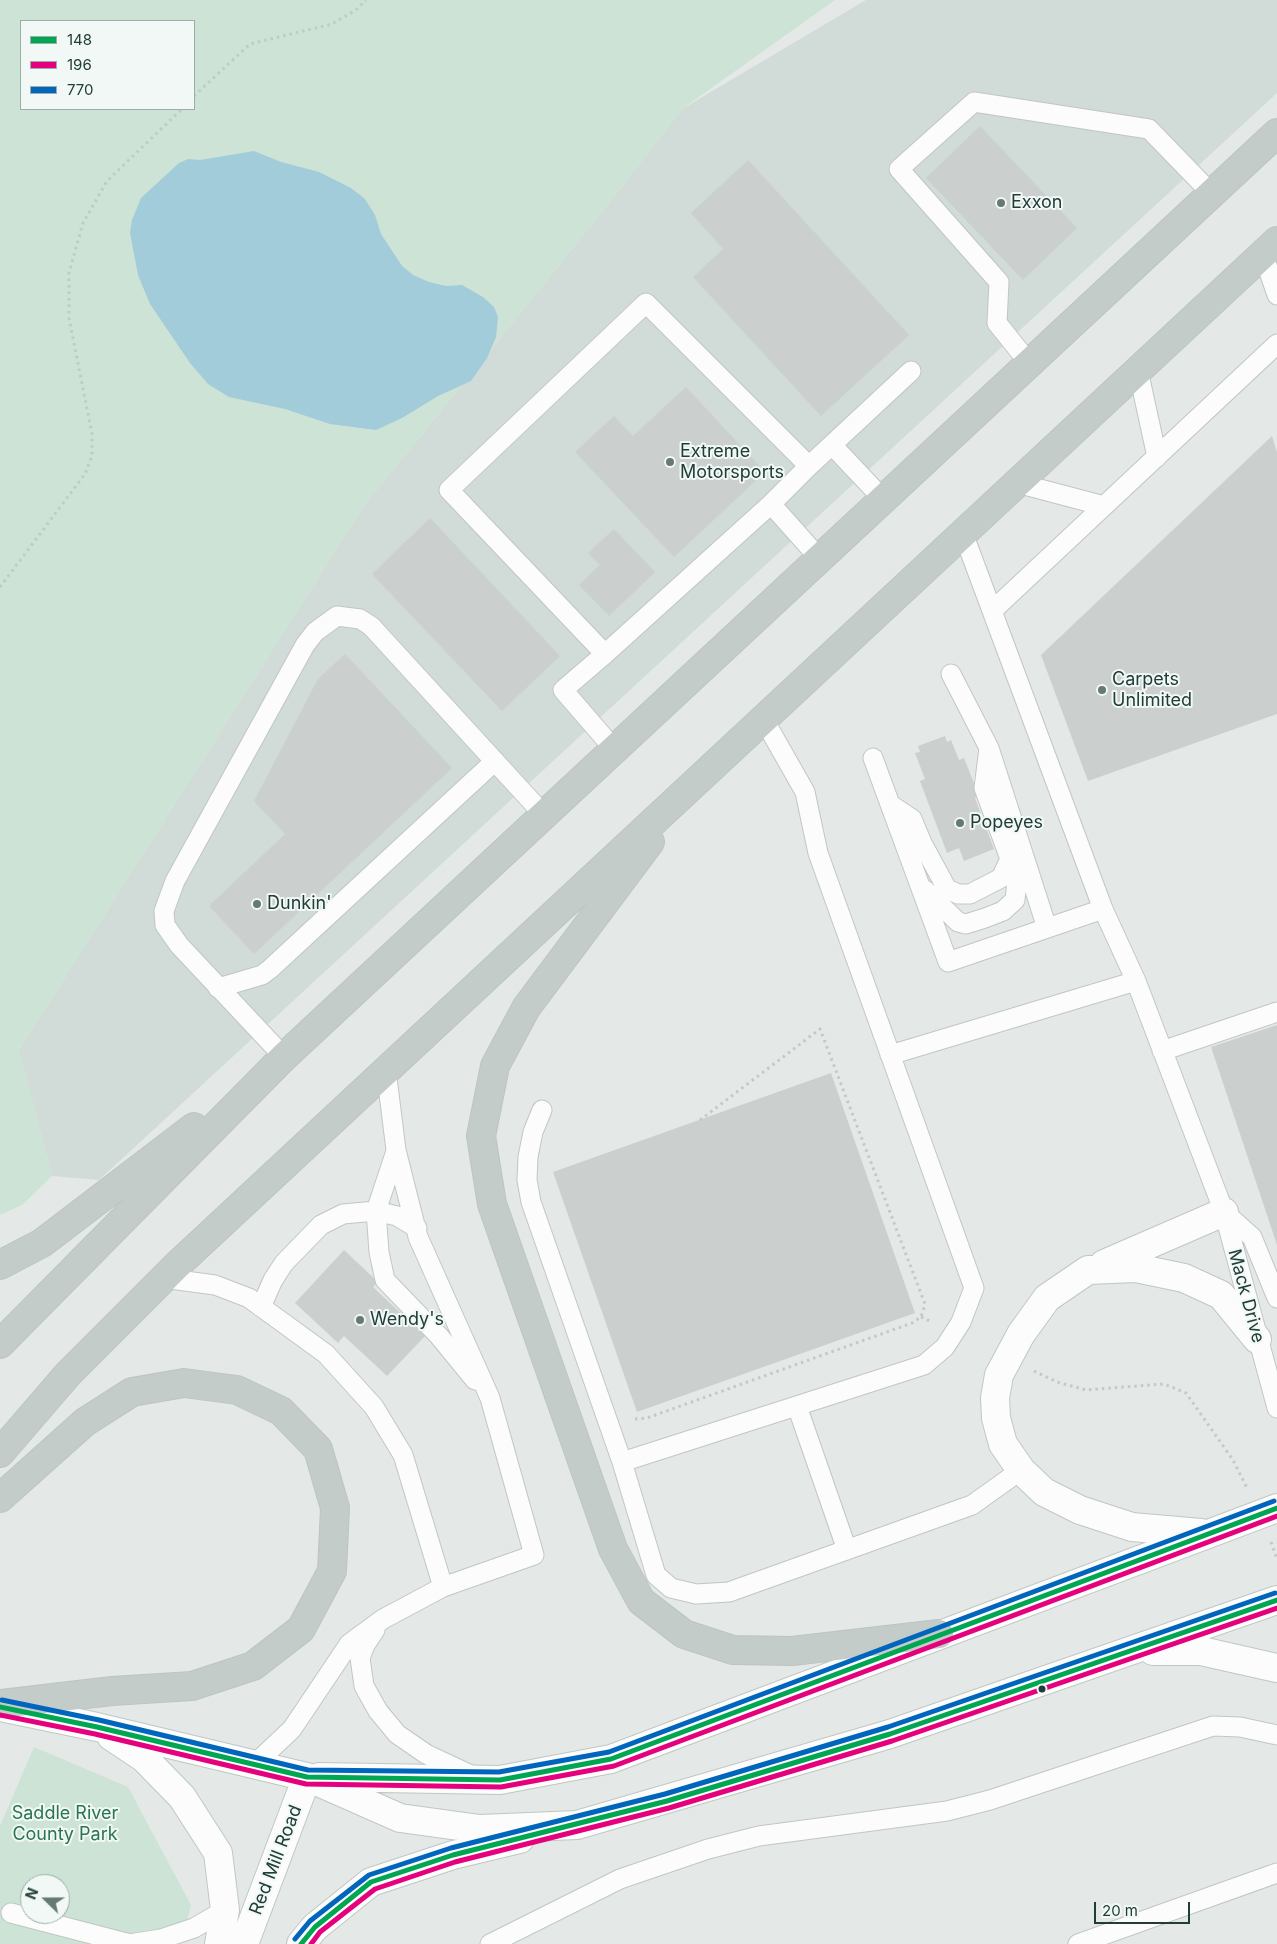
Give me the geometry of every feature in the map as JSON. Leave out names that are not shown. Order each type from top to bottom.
[{"type":"highway","points":[[0,1344],[284,1057],[1277,133]]},
{"type":"highway","points":[[0,1453],[68,1374],[163,1278],[696,780],[1270,248]]},
{"type":"highway","points":[[696,780],[526,1008],[495,1066],[482,1136],[492,1204],[613,1549],[641,1602],[684,1634],[733,1650],[792,1651],[939,1634]]},
{"type":"highway","points":[[0,1265],[42,1243],[284,1057]]},
{"type":"highway","points":[[0,1498],[86,1422],[132,1392],[184,1383],[237,1390],[281,1411],[318,1449],[335,1508],[332,1571],[301,1629],[253,1666],[192,1686],[112,1691],[0,1705]]},
{"type":"main road","points":[[1208,1534],[1132,1527],[1080,1510],[1044,1492],[1021,1470],[1003,1444],[996,1418],[995,1398],[999,1375],[1020,1334],[1047,1298],[1088,1270],[1224,1212]]},
{"type":"main road","points":[[1088,1270],[1136,1268],[1184,1278],[1220,1295],[1257,1339]]},
{"type":"main road","points":[[307,1777],[500,1780],[611,1759],[1268,1511]]},
{"type":"main road","points":[[302,1944],[315,1927],[371,1882],[453,1855],[577,1825],[890,1734],[1277,1600]]},
{"type":"main road","points":[[1131,1651],[1201,1651],[1277,1668]]},
{"type":"main road","points":[[0,1705],[307,1777],[400,1818],[480,1828],[577,1825]]},
{"type":"main road","points":[[97,1727],[144,1758],[182,1797],[218,1853],[225,1910],[220,1944]]},
{"type":"main road","name":"Red Mill Road","points":[[244,1944],[307,1777]]},
{"type":"lane","points":[[1029,363],[997,323],[999,282],[899,169],[974,102],[1148,129],[1212,194]]},
{"type":"lane","points":[[1270,248],[1277,295]]},
{"type":"lane","points":[[605,654],[450,490],[646,303],[809,466]]},
{"type":"lane","points":[[993,610],[1277,344]]},
{"type":"lane","points":[[1138,370],[1157,457]]},
{"type":"lane","points":[[614,750],[563,690],[771,504],[911,371]]},
{"type":"lane","points":[[832,445],[883,499]]},
{"type":"lane","points":[[1017,483],[1104,506]]},
{"type":"lane","points":[[771,504],[820,558]]},
{"type":"lane","name":"Mack Drive","points":[[963,533],[1103,909],[1136,981],[1224,1212],[1277,1408]]},
{"type":"lane","points":[[284,1057],[179,945],[165,925],[164,911],[167,897],[304,645],[326,622],[337,616],[348,616],[360,619],[371,626],[544,815]]},
{"type":"lane","points":[[951,674],[988,748],[1047,928]]},
{"type":"lane","points":[[622,1462],[924,1365],[945,1347],[961,1322],[974,1288],[816,846],[806,792],[763,718]]},
{"type":"lane","points":[[919,883],[948,915],[958,922],[966,924],[1003,911],[1015,900],[1017,881],[984,788],[988,748]]},
{"type":"lane","points":[[873,758],[948,962],[1103,909]]},
{"type":"lane","points":[[218,988],[262,975],[270,969],[496,761]]},
{"type":"lane","points":[[891,805],[912,818],[922,843],[947,889],[958,894],[970,894],[1001,878],[1010,859]]},
{"type":"lane","points":[[890,1055],[1136,981]]},
{"type":"lane","points":[[1162,1051],[1277,1012]]},
{"type":"lane","points":[[255,1764],[292,1729],[349,1644],[383,1619],[443,1587],[534,1555],[490,1398],[417,1228],[396,1150],[386,1070]]},
{"type":"lane","points":[[542,1110],[533,1132],[528,1157],[527,1180],[531,1202],[622,1462],[656,1574],[672,1588],[696,1594],[729,1592],[972,1505],[1021,1470]]},
{"type":"lane","points":[[396,1150],[376,1211],[379,1252],[385,1280],[439,1336],[490,1398]]},
{"type":"lane","points":[[261,1307],[273,1280],[284,1263],[320,1225],[343,1214],[376,1211],[397,1216],[417,1228]]},
{"type":"lane","points":[[1224,1212],[1252,1237],[1277,1298]]},
{"type":"lane","points":[[163,1278],[214,1285],[249,1298],[326,1354],[374,1407],[403,1455],[443,1587]]},
{"type":"lane","points":[[797,1406],[846,1550]]},
{"type":"lane","points":[[383,1619],[365,1645],[360,1658],[364,1686],[378,1711],[397,1734],[426,1754],[481,1780]]},
{"type":"lane","points":[[490,1944],[620,1879],[708,1849],[759,1836],[947,1811],[990,1800],[1213,1726],[1240,1727],[1272,1732],[1277,1736]]},
{"type":"lane","points":[[1078,1944],[1277,1873]]},
{"type":"lane","points":[[11,1913],[130,1944],[161,1939],[194,1928],[225,1910]]},
{"type":"path","points":[[195,95],[250,44],[294,31],[332,24],[356,10],[366,0]]},
{"type":"path","points":[[0,587],[85,474],[92,456],[92,434],[69,318],[69,273],[83,223],[107,181],[181,110]]},
{"type":"path","points":[[629,1416],[635,1419],[647,1418],[912,1323],[921,1317],[925,1304],[820,1029],[700,1120]]},
{"type":"path","points":[[921,1317],[955,1331]]},
{"type":"path","points":[[1009,1358],[1057,1382],[1086,1390],[1164,1384],[1186,1393],[1268,1511],[1277,1559]]},
{"type":"shaded area","points":[[866,0],[1277,0],[1277,93],[99,1180],[52,1176],[19,1050],[363,507],[603,211],[682,109]]},
{"type":"green space","points":[[0,0],[835,0],[682,109],[603,211],[363,507],[19,1050],[52,1176],[22,1205],[0,1215]]},
{"type":"green space","name":"Saddle River County Park","points":[[34,1747],[128,1787],[191,1905],[181,1944],[0,1944],[0,1826]]},
{"type":"water","points":[[254,151],[281,162],[319,172],[351,188],[365,199],[375,215],[381,234],[402,266],[413,275],[429,282],[446,286],[462,285],[483,297],[494,307],[498,317],[496,337],[487,358],[471,381],[438,396],[402,418],[376,430],[330,424],[285,409],[229,397],[208,384],[190,363],[150,304],[138,275],[130,233],[132,220],[141,198],[179,163],[188,159],[200,160]]},
{"type":"building","name":"Exxon","points":[[980,126],[1077,228],[1023,280],[926,178]]},
{"type":"building","points":[[748,160],[909,335],[821,416],[693,277],[723,249],[691,213]]},
{"type":"building","name":"Extreme Motorsports","points":[[686,387],[765,472],[674,557],[575,452],[614,416],[633,436]]},
{"type":"building","points":[[1272,436],[1277,452],[1277,714],[1088,781],[1041,655]]},
{"type":"building","points":[[430,518],[560,656],[502,711],[372,574]]},
{"type":"building","points":[[614,529],[655,572],[609,616],[579,585],[600,565],[588,553]]},
{"type":"building","points":[[345,654],[452,768],[254,954],[209,906],[285,834],[254,801],[318,679]]},
{"type":"building","name":"Popeyes","points":[[945,736],[947,742],[951,740],[959,760],[964,758],[979,796],[975,798],[994,849],[964,861],[959,848],[947,853],[920,781],[925,779],[915,753],[920,752],[918,746]]},
{"type":"building","points":[[1277,1025],[1277,1245],[1211,1047]]},
{"type":"building","points":[[831,1073],[915,1313],[637,1412],[553,1172]]},
{"type":"building","name":"Wendy's","points":[[344,1250],[378,1282],[373,1287],[425,1336],[387,1376],[344,1336],[338,1343],[295,1303]]},
{"type":"transit line","name":"770","points":[[2,1700],[99,1720],[308,1770],[499,1772],[609,1752],[1274,1501]]},
{"type":"transit line","name":"148","points":[[0,1707],[97,1727],[307,1777],[500,1780],[611,1759],[1277,1508]]},
{"type":"transit line","name":"196","points":[[0,1715],[95,1734],[306,1784],[501,1787],[614,1766],[1277,1516]]},
{"type":"transit line","name":"770","points":[[295,1939],[310,1921],[369,1875],[451,1848],[665,1794],[888,1727],[1275,1593]]},
{"type":"transit line","name":"148","points":[[301,1944],[315,1927],[371,1882],[453,1855],[667,1801],[890,1734],[1277,1600]]},
{"type":"transit line","name":"196","points":[[311,1944],[320,1932],[375,1889],[455,1862],[669,1808],[892,1741],[1277,1608]]},
{"type":"place","name":"Exxon","points":[[1001,203]]},
{"type":"place","name":"Extreme Motorsports","points":[[670,462]]},
{"type":"place","name":"Carpets Unlimited","points":[[1102,690]]},
{"type":"place","name":"Popeyes","points":[[960,823]]},
{"type":"place","name":"Dunkin'","points":[[257,904]]},
{"type":"place","name":"Wendy's","points":[[360,1320]]}]
